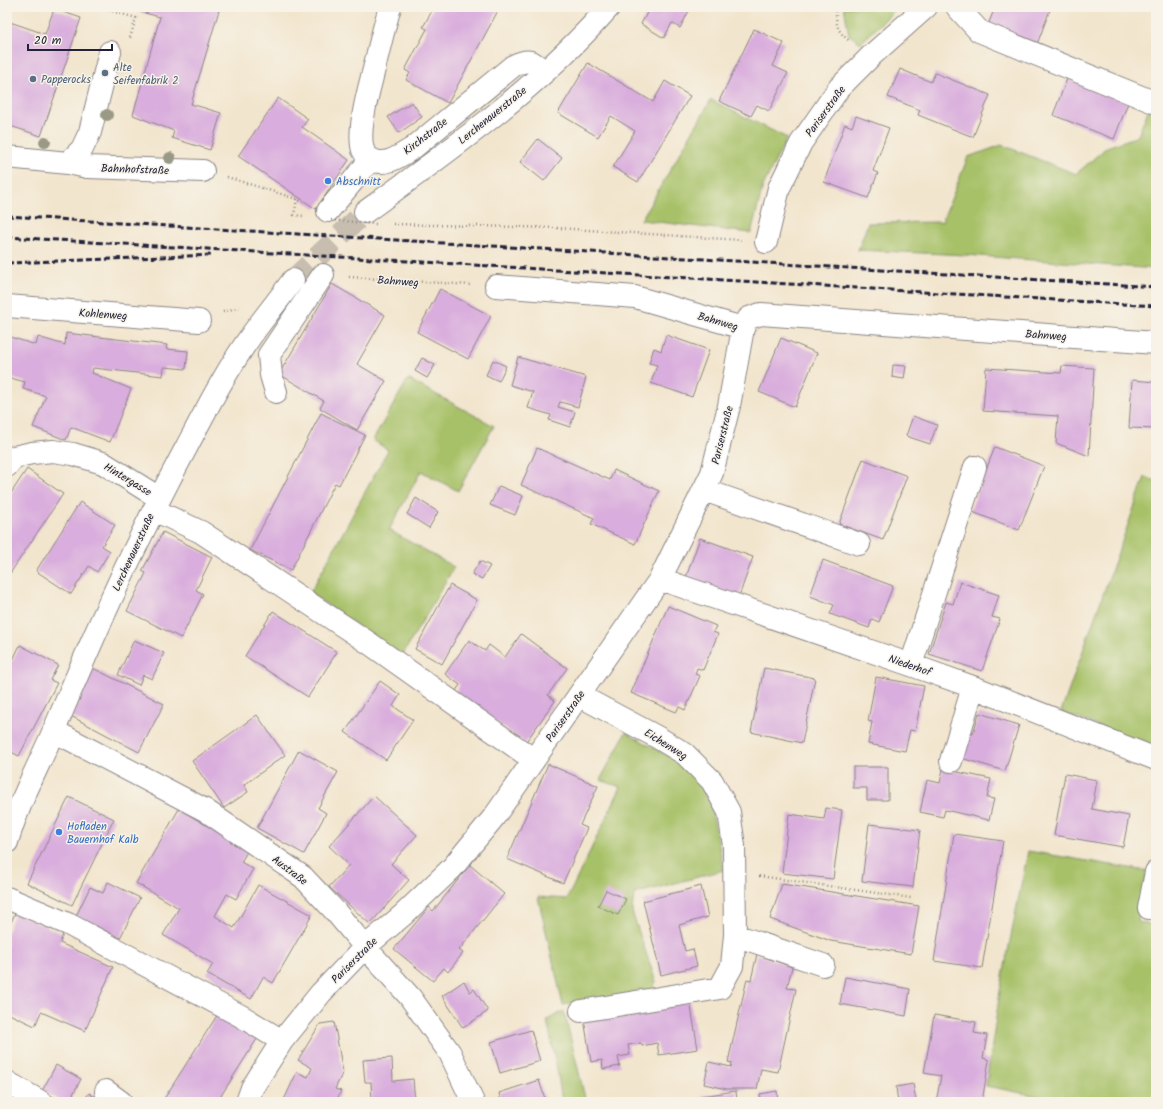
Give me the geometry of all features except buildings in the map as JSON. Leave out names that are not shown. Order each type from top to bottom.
[{"type":"street","points":[[330,216],[371,159],[366,155],[363,149],[363,122],[367,98],[390,7]]},
{"type":"street","name":"Lerchenauerstraße","points":[[371,218],[544,72],[591,28],[609,7]]},
{"type":"street","name":"Pariserstraße","points":[[766,242],[779,188],[801,143],[839,88],[872,55],[926,7]]},
{"type":"street","points":[[957,7],[979,31],[1156,103]]},
{"type":"street","points":[[68,163],[82,149],[90,132],[110,52]]},
{"type":"street","name":"Kirchstraße","points":[[371,159],[377,162],[385,162],[395,159],[413,148],[513,66],[523,61],[533,62],[544,72]]},
{"type":"street","name":"Bahnhofstraße","points":[[7,157],[68,163],[87,167],[203,171]]},
{"type":"street","points":[[276,392],[271,375],[269,355],[323,275]]},
{"type":"street","name":"Lerchenauerstraße","points":[[8,831],[33,773],[54,731],[85,657],[156,504],[227,374],[252,334],[293,280]]},
{"type":"street","name":"Bahnweg","points":[[496,286],[635,297],[743,328],[749,318],[761,314],[1156,343]]},
{"type":"street","name":"Kohlenweg","points":[[7,306],[199,321]]},
{"type":"street","name":"Pariserstraße","points":[[247,1102],[252,1088],[282,1041],[321,992],[365,947],[403,915],[452,868],[494,817],[580,696],[660,579],[712,473],[729,406],[743,328]]},
{"type":"street","name":"Hintergasse","points":[[7,466],[14,457],[52,451],[73,454],[103,463],[156,504],[363,638],[534,760]]},
{"type":"street","points":[[911,665],[976,467]]},
{"type":"street","points":[[704,490],[859,544]]},
{"type":"street","name":"Niederhof","points":[[660,579],[973,687],[1156,760]]},
{"type":"street","points":[[951,761],[973,687]]},
{"type":"street","name":"Eichenweg","points":[[580,696],[686,754],[712,781],[729,812],[734,846],[735,872],[735,936],[732,966],[720,988],[581,1011]]},
{"type":"street","name":"Austraße","points":[[54,731],[205,810],[303,878],[335,911],[410,997],[450,1053],[473,1102]]},
{"type":"street","points":[[1150,908],[1156,872]]},
{"type":"street","points":[[7,898],[68,924],[242,1016],[282,1041]]},
{"type":"street","points":[[735,936],[823,965]]},
{"type":"street","points":[[7,1082],[41,1102]]},
{"type":"path","points":[[836,7],[836,25],[843,36],[872,55]]},
{"type":"path","points":[[203,171],[297,199],[315,211],[330,216],[371,218],[384,224]]},
{"type":"path","points":[[297,199],[294,215],[300,216]]},
{"type":"path","points":[[392,224],[557,228],[766,242]]},
{"type":"path","name":"Bahnweg","points":[[323,275],[496,286]]},
{"type":"path","points":[[735,872],[911,898]]},
{"type":"green space","points":[[844,7],[898,7],[861,43],[849,35]]},
{"type":"green space","points":[[711,100],[787,138],[763,186],[751,233],[641,220]]},
{"type":"green space","points":[[1149,108],[1156,111],[1156,269],[966,255],[858,250],[868,223],[942,222],[968,157],[1002,145],[1076,174],[1107,147],[1138,136]]},
{"type":"green space","points":[[408,379],[494,426],[458,491],[421,471],[389,530],[454,567],[402,656],[310,593],[388,450],[373,440]]},
{"type":"green space","points":[[1145,477],[1156,481],[1156,747],[1061,712]]},
{"type":"green space","points":[[626,732],[670,757],[698,777],[710,803],[724,870],[634,894],[632,912],[656,982],[651,991],[563,1005],[538,897],[567,899],[621,787],[600,780]]},
{"type":"green space","points":[[1028,851],[1147,871],[1138,922],[1156,926],[1156,1102],[1067,1102],[986,1086],[1000,991]]},
{"type":"green space","points":[[564,1011],[586,1102],[562,1102],[547,1020]]},
{"type":"tunnel","points":[[293,280],[365,212]]},
{"type":"railway","points":[[7,216],[1156,287]]},
{"type":"railway","points":[[7,237],[1156,306]]},
{"type":"railway","points":[[7,263],[212,255]]},
{"type":"place","name":"Alte Seifenfabrik 2","points":[[105,73]]},
{"type":"place","name":"Papperocks","points":[[33,79]]},
{"type":"place","name":"Abschnitt","points":[[328,181]]},
{"type":"place","name":"Hofladen Bauernhof Kalb","points":[[59,832]]}]
